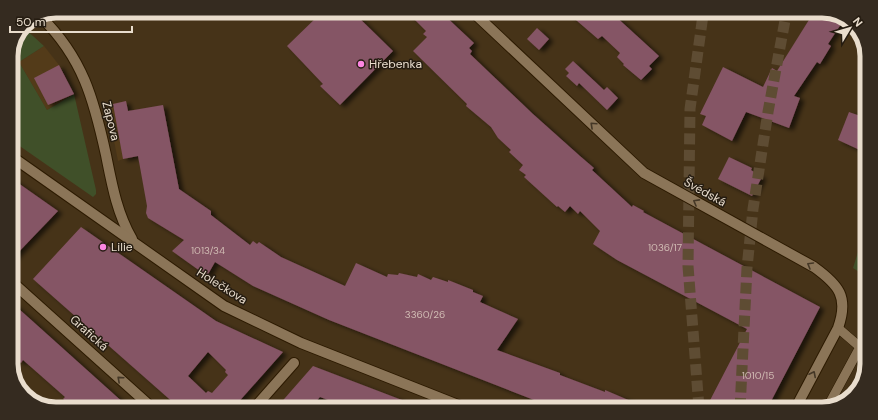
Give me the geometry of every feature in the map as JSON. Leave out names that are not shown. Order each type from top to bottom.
[{"type":"street","name":"Švédská","points":[[479,18],[644,173],[814,267],[828,277],[839,290],[843,302],[843,312],[838,328],[799,402]]},
{"type":"street","name":"Zapova","points":[[44,20],[71,51],[86,82],[104,145],[120,217],[133,241]]},
{"type":"street","name":"Holečkova","points":[[18,161],[224,306],[301,343],[450,402]]},
{"type":"street","name":"Grafická","points":[[18,287],[146,402]]},
{"type":"street","points":[[260,402],[294,363]]},
{"type":"lane","points":[[838,328],[860,345]]},
{"type":"lane","points":[[831,401],[860,348]]},
{"type":"shaded area","points":[[44,46],[59,65],[74,94],[47,110],[19,62]]},
{"type":"shaded area","points":[[126,101],[129,116],[123,159],[118,161],[107,105]]},
{"type":"green space","points":[[28,31],[44,46],[19,62],[47,110],[74,94],[96,190],[96,194],[93,197],[18,145],[18,54],[19,46]]},
{"type":"green space","points":[[860,246],[860,272],[853,268]]},
{"type":"building","name":"Hřebenka","points":[[316,18],[359,18],[393,51],[340,105],[320,86],[323,84],[287,46]]},
{"type":"building","points":[[413,18],[447,18],[474,43],[469,48],[472,51],[470,54],[533,114],[594,168],[592,170],[632,207],[633,205],[644,211],[643,212],[820,307],[771,402],[709,402],[747,329],[617,260],[593,244],[600,231],[580,211],[578,214],[570,206],[565,212],[558,206],[557,207],[524,177],[526,175],[519,170],[523,165],[509,152],[511,150],[498,138],[491,127],[466,106],[467,104],[413,51],[427,37],[423,34],[426,31]]},
{"type":"building","points":[[574,18],[617,18],[659,56],[649,66],[652,69],[641,80],[623,65],[624,64],[617,57],[620,53],[602,36],[598,39]]},
{"type":"building","points":[[810,18],[829,19],[841,23],[828,44],[831,46],[820,64],[817,62],[794,96],[800,98],[789,128],[746,112],[732,141],[702,125],[706,116],[700,114],[723,67],[763,87],[772,68],[777,71]]},
{"type":"building","points":[[537,28],[549,39],[539,50],[527,39]]},
{"type":"building","points":[[573,61],[604,90],[607,87],[618,98],[607,110],[579,83],[577,86],[566,76],[569,73],[565,69]]},
{"type":"building","points":[[59,65],[74,94],[48,105],[34,78]]},
{"type":"building","points":[[126,101],[128,111],[163,105],[179,189],[211,211],[211,215],[250,245],[253,241],[257,244],[259,242],[281,257],[345,286],[356,263],[387,277],[388,274],[398,275],[399,273],[417,277],[418,274],[431,280],[433,277],[448,282],[448,280],[473,290],[473,292],[483,296],[480,302],[518,319],[497,350],[560,373],[560,375],[605,392],[605,390],[633,402],[539,402],[329,320],[253,286],[215,262],[207,276],[172,251],[184,240],[148,218],[138,156],[123,159],[113,104]]},
{"type":"building","points":[[849,112],[860,116],[860,150],[838,140]]},
{"type":"building","points":[[729,157],[752,168],[751,170],[762,177],[752,196],[718,179]]},
{"type":"building","points":[[18,183],[58,211],[18,253]]},
{"type":"building","points":[[81,227],[216,321],[283,352],[239,402],[173,402],[33,279]],"holes":[[[208,352],[226,370],[225,372],[228,375],[212,393],[208,391],[206,393],[188,376]]]},
{"type":"building","points":[[18,308],[123,402],[66,402],[63,399],[65,397],[23,360],[21,363],[18,360]]},
{"type":"building","points":[[313,366],[407,402],[333,402],[320,397],[316,402],[282,402]]},
{"type":"tunnel","points":[[699,402],[688,266],[690,109],[703,18]]},
{"type":"tunnel","points":[[740,402],[747,268],[753,209],[768,112],[785,18]]},
{"type":"place","name":"Hřebenka","points":[[361,64]]},
{"type":"place","name":"Lilie","points":[[103,247]]}]
